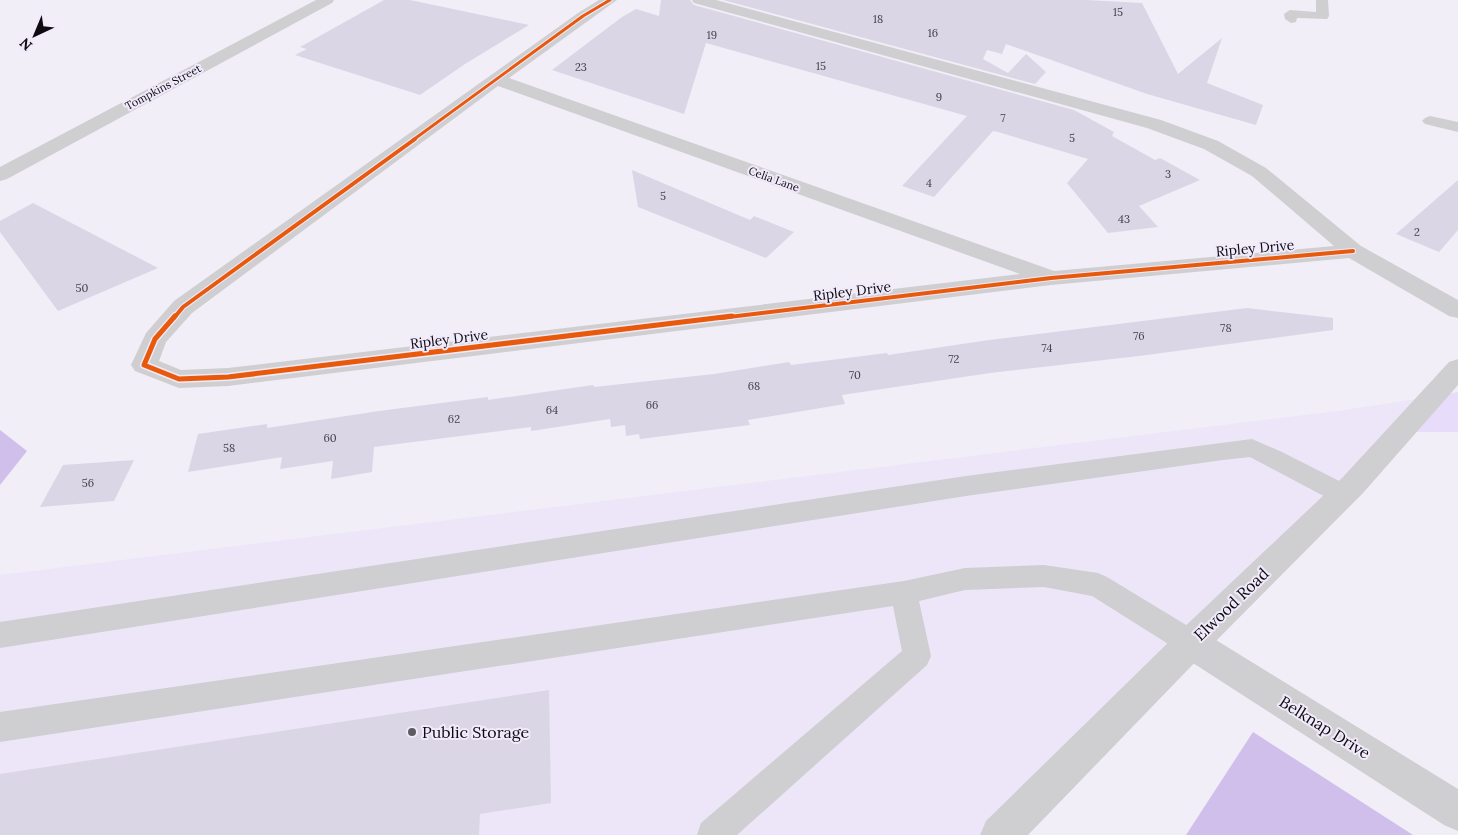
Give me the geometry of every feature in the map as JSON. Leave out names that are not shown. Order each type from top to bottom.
[{"type":"street","name":"Tompkins Street","points":[[0,174],[327,0]]},
{"type":"street","name":"Ripley Drive","points":[[610,0],[583,16],[183,307],[155,339],[144,365],[179,379],[228,377],[1051,278],[1353,251]]},
{"type":"street","points":[[699,0],[1154,124],[1211,145],[1259,172],[1353,251],[1458,310]]},
{"type":"street","name":"Celia Lane","points":[[497,80],[1051,278]]},
{"type":"street","name":"Elwood Road","points":[[1000,835],[1191,643],[1344,495],[1458,368]]},
{"type":"street","name":"Belknap Drive","points":[[1191,643],[1458,811]]},
{"type":"lane","points":[[1291,19],[1290,14],[1323,16],[1322,0]]},
{"type":"lane","points":[[1430,121],[1458,127]]},
{"type":"lane","points":[[0,635],[966,486],[1222,451],[1252,448],[1344,495]]},
{"type":"lane","points":[[0,727],[904,593],[965,578],[1044,576],[1098,585],[1191,643]]},
{"type":"lane","points":[[713,835],[917,656],[904,593]]},
{"type":"shaded area","points":[[1458,392],[1458,432],[1403,432],[1437,396]]},
{"type":"shaded area","points":[[1437,396],[987,835],[0,835],[0,575],[1337,411]]},
{"type":"shaded area","points":[[0,430],[27,451],[0,485]]},
{"type":"shaded area","points":[[1253,732],[1413,835],[1186,835]]},
{"type":"building","points":[[384,0],[410,0],[529,25],[465,64],[420,95],[295,55],[307,49],[300,47]]},
{"type":"building","points":[[661,0],[690,0],[694,5],[1074,110],[1114,132],[1112,136],[1155,160],[1160,158],[1200,180],[1139,206],[1158,227],[1108,233],[1067,183],[1088,159],[998,132],[993,131],[934,197],[902,186],[967,116],[706,43],[684,114],[552,70],[622,17],[636,9],[659,16]]},
{"type":"building","points":[[723,0],[1087,0],[1142,3],[1178,74],[1222,38],[1207,83],[1263,105],[1256,125],[1147,94],[1006,44],[1002,54],[987,50],[983,59],[1008,73],[1026,54],[1046,72],[1035,84]]},
{"type":"building","points":[[632,170],[750,220],[754,216],[794,232],[766,258],[638,207]]},
{"type":"building","points":[[1458,180],[1458,230],[1439,252],[1396,234]]},
{"type":"building","points":[[33,203],[158,268],[58,311],[0,232],[0,221]]},
{"type":"building","points":[[1247,308],[1333,318],[1333,330],[1139,356],[990,373],[842,395],[845,404],[748,420],[750,425],[640,439],[639,434],[626,436],[625,425],[611,427],[610,419],[531,431],[531,427],[374,447],[372,472],[331,479],[333,461],[280,469],[282,457],[188,472],[198,434],[267,424],[267,428],[488,397],[488,400],[593,385],[594,387],[714,374],[789,362],[791,365],[887,353],[888,355],[989,340]]},
{"type":"building","points":[[134,460],[114,501],[40,507],[63,465]]},
{"type":"building","name":"Public Storage","points":[[549,690],[551,803],[480,814],[479,835],[0,835],[0,774]]},
{"type":"cycle path","points":[[610,0],[583,16],[183,307],[155,339],[144,365],[179,379],[228,377],[1051,278],[1353,251]]},
{"type":"place","name":"Public Storage","points":[[412,732]]}]
